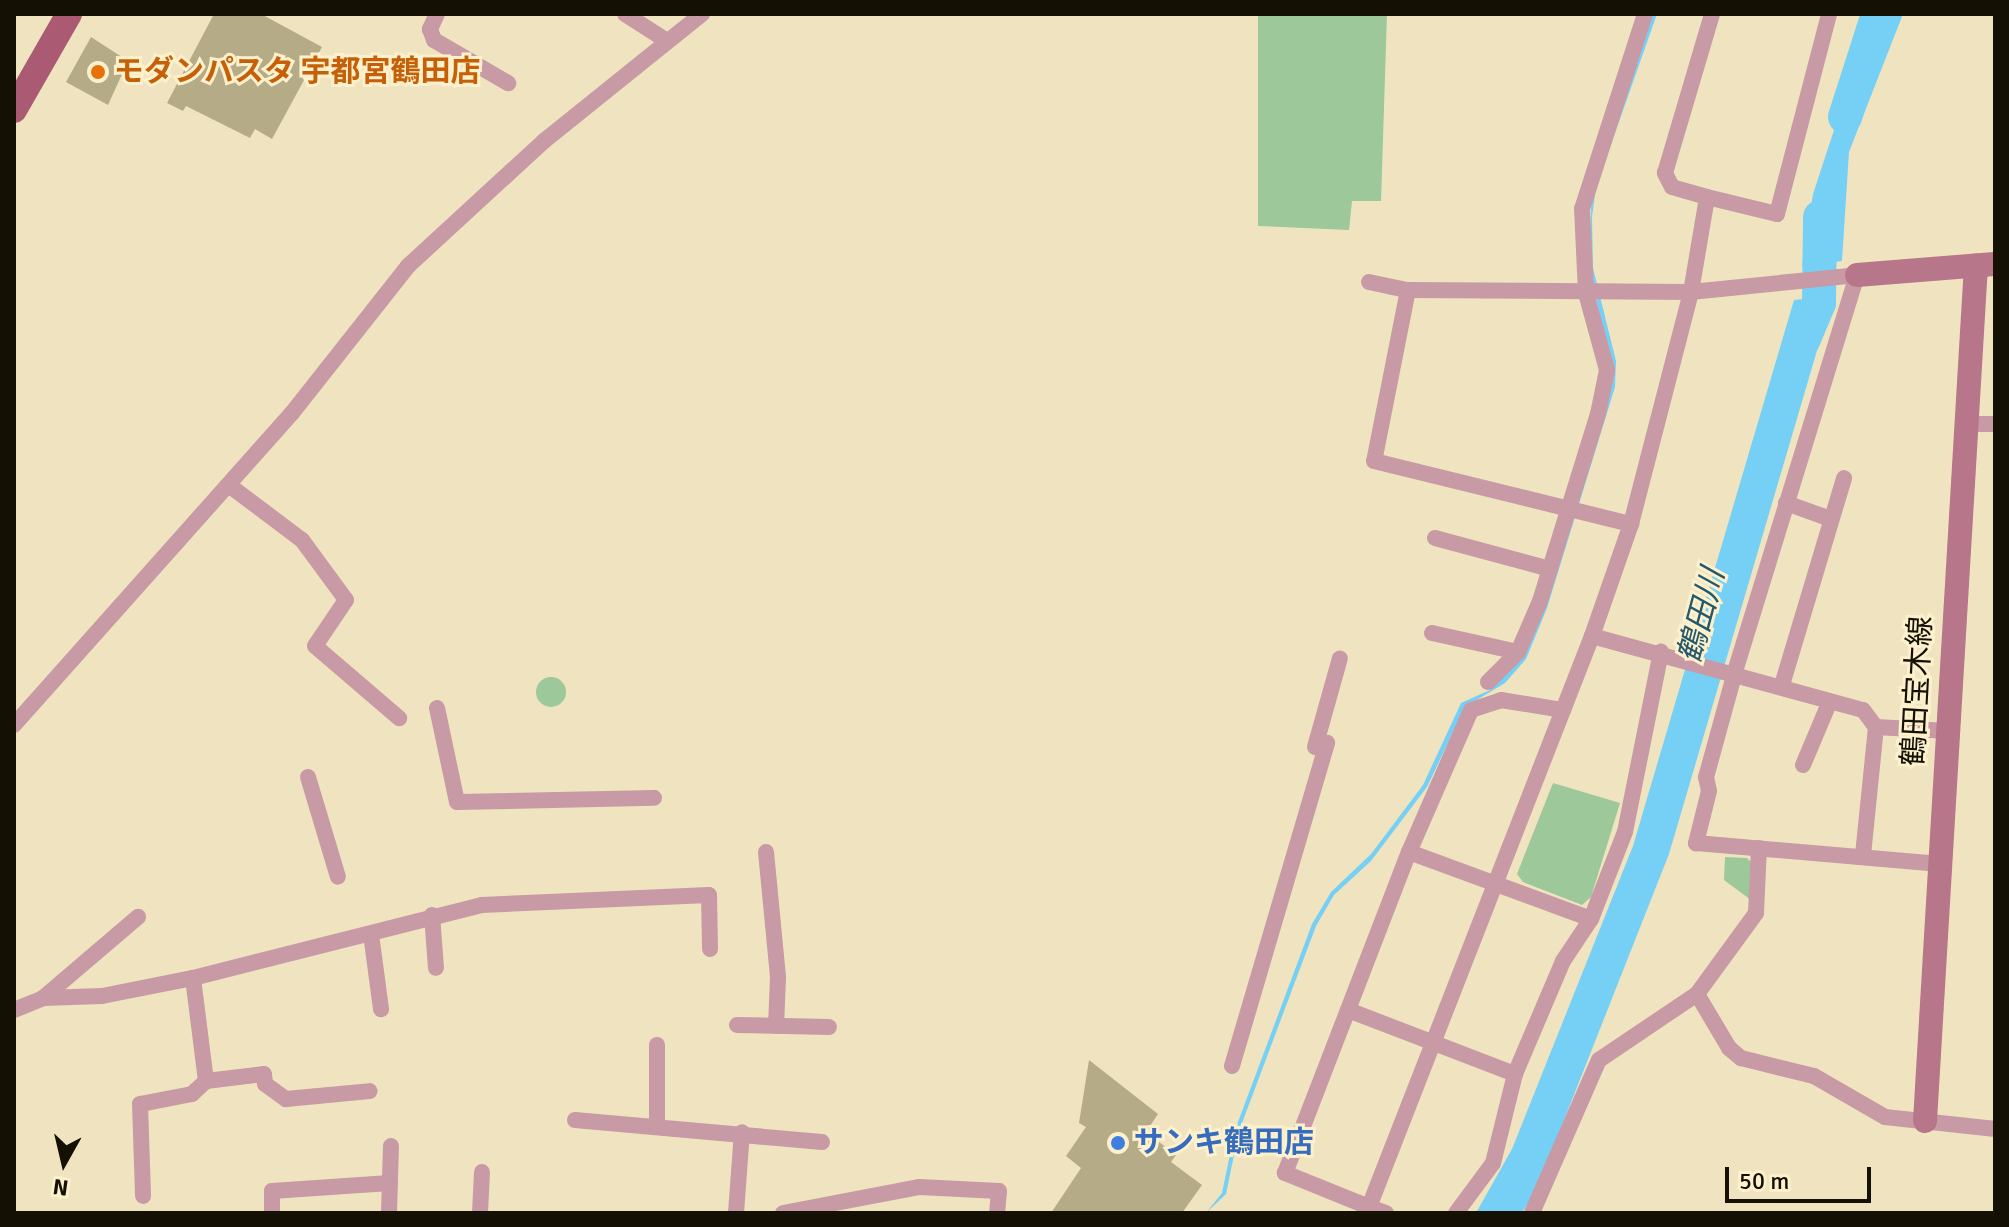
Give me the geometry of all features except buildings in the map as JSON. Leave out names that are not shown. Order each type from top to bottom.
[{"type":"main road","points":[[18,96],[69,14]]},
{"type":"street","points":[[437,14],[430,29],[434,40],[508,83]]},
{"type":"street","points":[[625,14],[667,41]]},
{"type":"street","points":[[14,725],[230,486],[408,266],[504,176],[702,14]]},
{"type":"street","points":[[1488,682],[1518,652],[1550,569],[1607,370],[1586,293],[1582,209],[1645,14]]},
{"type":"street","points":[[1712,14],[1665,173],[1672,187],[1777,214],[1826,15]]},
{"type":"street","points":[[1369,1207],[1499,884],[1631,524],[1691,292],[1707,197]]},
{"type":"street","points":[[1369,282],[1408,290],[1691,292],[1986,265]]},
{"type":"street","name":"鶴田宝木線","points":[[1925,1121],[1967,424],[1986,265]]},
{"type":"street","points":[[1857,275],[1735,672],[1706,777],[1709,791],[1696,843],[1940,864]]},
{"type":"street","points":[[1408,290],[1374,461],[1631,524]]},
{"type":"street","points":[[1967,424],[1995,424]]},
{"type":"street","points":[[1782,685],[1828,518],[1844,478]]},
{"type":"street","points":[[230,486],[302,540],[346,600],[315,646],[399,718]]},
{"type":"street","points":[[1786,503],[1828,518]]},
{"type":"street","points":[[1435,538],[1550,569]]},
{"type":"street","points":[[1432,633],[1518,652]]},
{"type":"street","points":[[1592,636],[1735,672],[1863,710],[1876,727],[1863,855]]},
{"type":"street","points":[[1456,1213],[1493,1163],[1515,1074],[1563,961],[1591,919],[1625,832],[1661,652]]},
{"type":"street","points":[[1232,1066],[1321,745],[1340,658]]},
{"type":"street","points":[[1386,1213],[1285,1173],[1409,852],[1471,710],[1501,700],[1563,710]]},
{"type":"street","points":[[1803,765],[1830,701]]},
{"type":"street","points":[[437,708],[457,802],[654,798]]},
{"type":"street","points":[[1876,727],[1948,731]]},
{"type":"street","points":[[308,777],[338,877]]},
{"type":"street","points":[[1532,1213],[1599,1060],[1697,994],[1756,913],[1759,848]]},
{"type":"street","points":[[766,852],[778,977],[776,1026]]},
{"type":"street","points":[[1409,852],[1591,919]]},
{"type":"street","points":[[43,998],[102,996],[193,978],[371,934],[432,915],[482,905],[709,895],[710,949]]},
{"type":"street","points":[[432,915],[436,968]]},
{"type":"street","points":[[14,1010],[43,998],[138,917]]},
{"type":"street","points":[[371,934],[381,1009]]},
{"type":"street","points":[[193,978],[206,1081]]},
{"type":"street","points":[[1697,994],[1729,1048],[1741,1058],[1814,1076],[1871,1112],[1995,1129]]},
{"type":"street","points":[[1348,1010],[1515,1074]]},
{"type":"street","points":[[737,1025],[829,1027]]},
{"type":"street","points":[[657,1045],[657,1126]]},
{"type":"street","points":[[143,1196],[140,1104],[192,1094],[206,1081],[264,1074],[265,1084],[286,1099],[370,1091]]},
{"type":"street","points":[[575,1120],[742,1132],[822,1142]]},
{"type":"street","points":[[736,1213],[742,1132]]},
{"type":"street","points":[[389,1213],[391,1146]]},
{"type":"street","points":[[480,1213],[482,1172]]},
{"type":"street","points":[[272,1213],[272,1191],[390,1183]]},
{"type":"street","points":[[783,1213],[838,1208],[919,1187],[999,1191],[997,1213]]},
{"type":"green space","points":[[1258,14],[1387,14],[1381,201],[1352,201],[1349,230],[1258,226]]},
{"type":"green space","points":[[551,677],[562,681],[566,692],[562,703],[551,707],[540,703],[536,692],[540,681]]},
{"type":"green space","points":[[1553,783],[1620,803],[1591,897],[1582,905],[1523,882],[1517,874]]},
{"type":"green space","points":[[1725,857],[1747,858],[1753,864],[1751,900],[1724,880]]},
{"type":"water","points":[[1652,14],[1657,14],[1596,187],[1592,217],[1593,268],[1616,361],[1615,387],[1547,608],[1526,659],[1505,683],[1465,707],[1427,787],[1371,861],[1334,895],[1316,926],[1239,1131],[1226,1194],[1206,1213],[1222,1193],[1235,1130],[1312,924],[1331,892],[1371,854],[1423,785],[1461,703],[1490,690],[1522,657],[1544,602],[1613,373],[1589,268],[1592,186]]},
{"type":"water","points":[[1888,14],[1903,14],[1849,152],[1842,261],[1802,266],[1813,194],[1835,127]]},
{"type":"water","points":[[1833,296],[1669,854],[1538,1186],[1522,1213],[1476,1213],[1512,1149],[1633,846],[1794,300]]},
{"type":"waterway","name":"鶴田川","points":[[1845,117],[1878,14]]},
{"type":"waterway","name":"鶴田川","points":[[1803,341],[1819,303],[1820,217]]},
{"type":"place","name":"モダンパスタ 宇都宮鶴田店","points":[[98,72]]},
{"type":"place","name":"サンキ鶴田店","points":[[1118,1143]]}]
